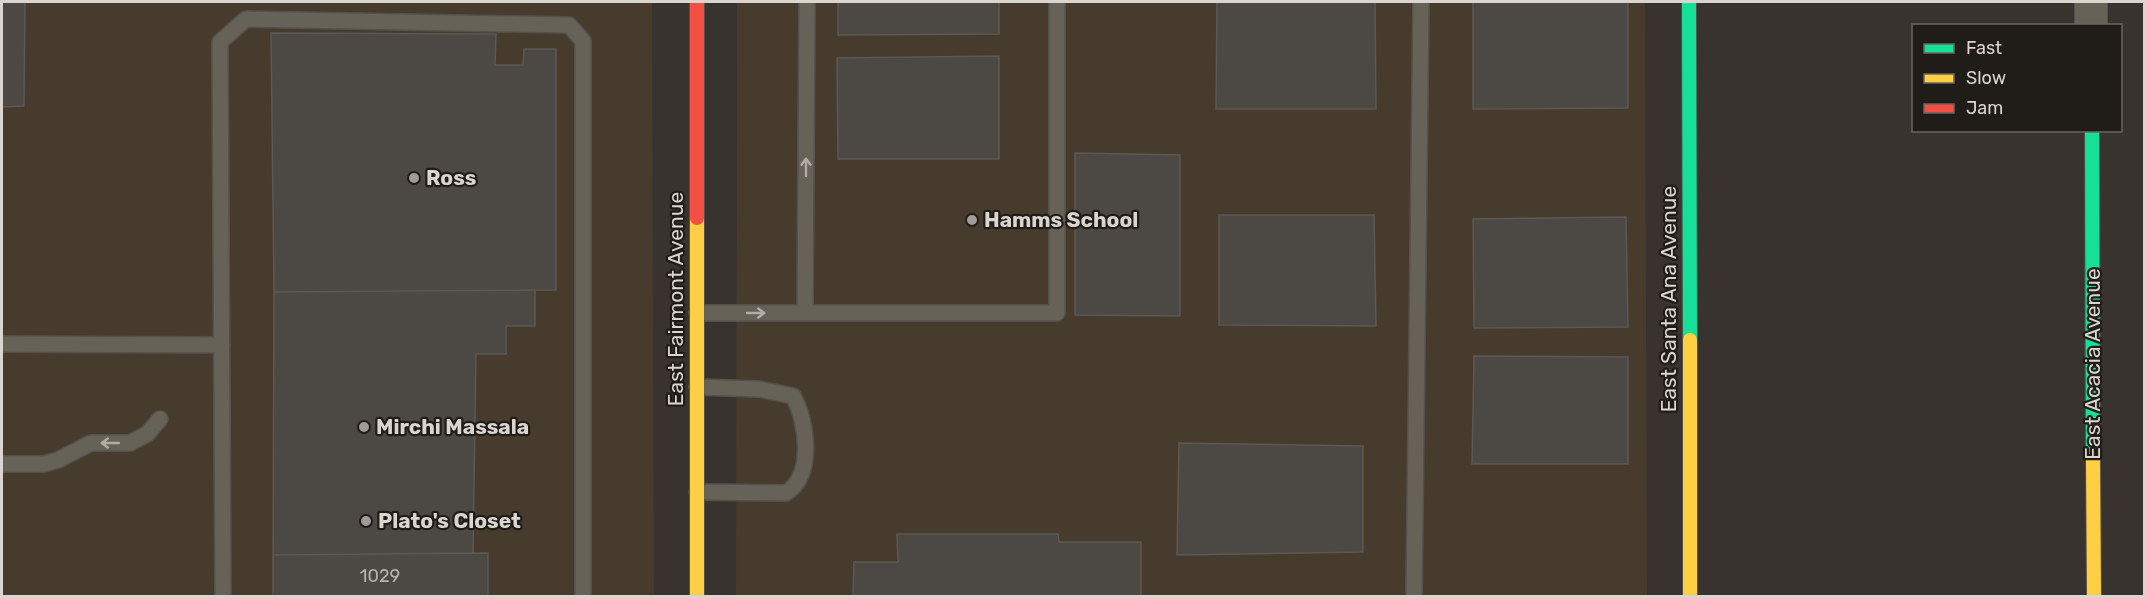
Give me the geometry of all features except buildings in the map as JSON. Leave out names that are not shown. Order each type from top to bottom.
[{"type":"street","name":"East Fairmont Avenue","points":[[697,2],[697,597]]},
{"type":"street","name":"East Santa Ana Avenue","points":[[1689,2],[1690,597]]},
{"type":"street","points":[[2091,2],[2091,24]]},
{"type":"street","name":"East Acacia Avenue","points":[[2092,132],[2094,597]]},
{"type":"lane","points":[[805,313],[807,2]]},
{"type":"lane","points":[[697,313],[1057,313],[1057,2]]},
{"type":"lane","points":[[1414,597],[1421,2]]},
{"type":"lane","points":[[223,597],[220,42],[246,19],[569,25],[583,41],[583,597]]},
{"type":"lane","points":[[2,344],[222,345]]},
{"type":"lane","points":[[697,387],[759,389],[793,396],[800,408],[805,447],[800,477],[793,489],[786,493],[697,492]]},
{"type":"lane","points":[[2,464],[44,464],[58,460],[91,443],[130,443],[147,434],[160,419]]},
{"type":"shaded area","points":[[2,2],[652,2],[654,596],[2,596]]},
{"type":"shaded area","points":[[737,2],[1645,2],[1647,596],[736,596]]},
{"type":"traffic: fast","points":[[1689,2],[1690,340]]},
{"type":"traffic: fast","points":[[2092,132],[2093,459]]},
{"type":"traffic: slow","points":[[697,218],[697,596]]},
{"type":"traffic: slow","points":[[1690,340],[1690,596]]},
{"type":"traffic: slow","points":[[2093,459],[2094,596]]},
{"type":"traffic: jam","points":[[697,2],[697,218]]},
{"type":"place","name":"Ross","points":[[414,178]]},
{"type":"place","name":"Hamms School","points":[[972,220]]},
{"type":"place","name":"Mirchi Massala","points":[[364,427]]},
{"type":"place","name":"Plato's Closet","points":[[366,521]]}]
